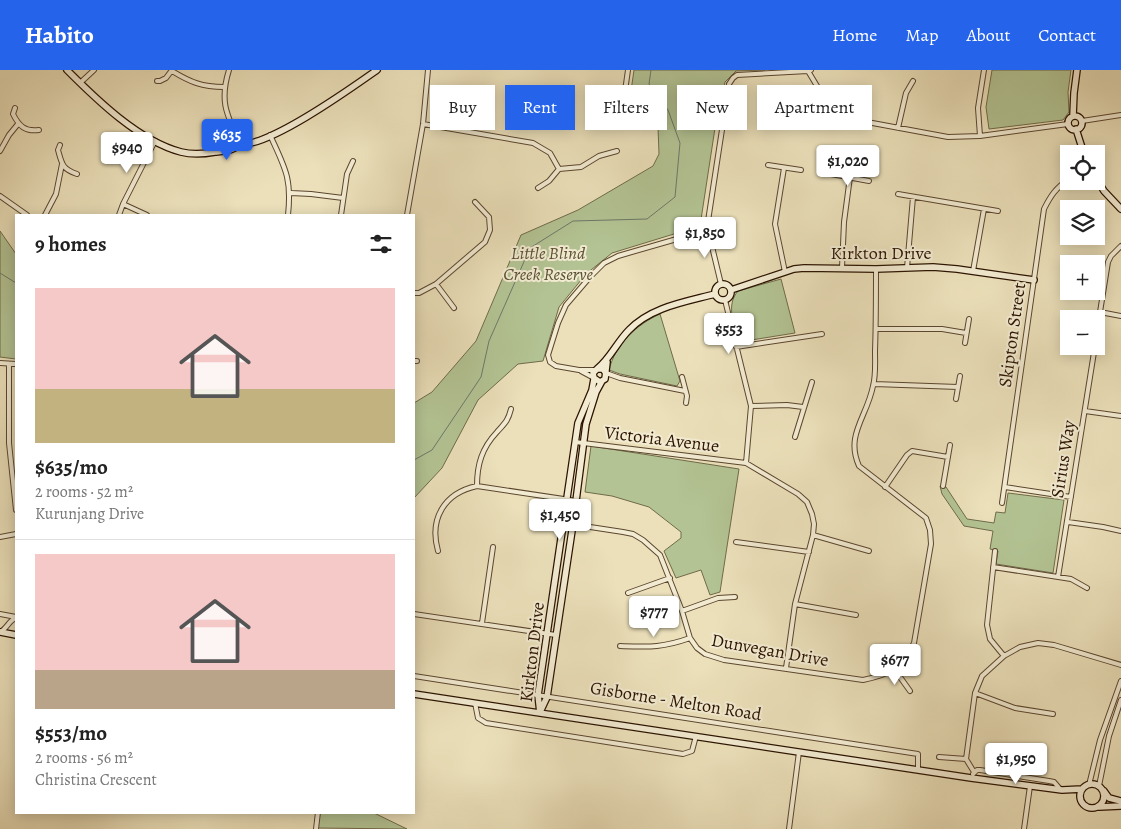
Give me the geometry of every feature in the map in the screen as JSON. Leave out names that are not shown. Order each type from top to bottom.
[{"type":"street","points":[[67,70],[97,100],[155,141],[181,152],[200,154],[235,150],[240,144]]},
{"type":"street","points":[[80,83],[94,70]]},
{"type":"street","points":[[229,70],[224,87],[225,110],[240,144]]},
{"type":"street","points":[[240,144],[249,145],[303,120],[377,70]]},
{"type":"street","points":[[407,214],[423,124],[428,70]]},
{"type":"street","points":[[626,85],[628,70]]},
{"type":"street","points":[[980,136],[978,108],[984,70]]},
{"type":"street","points":[[1068,124],[1068,120],[1073,116],[1077,70]]},
{"type":"street","points":[[157,81],[166,78],[172,71],[192,83],[224,87]]},
{"type":"street","points":[[720,284],[708,230],[708,221],[727,92],[733,78],[744,74],[810,71],[829,106],[840,116],[948,137],[980,136],[1068,124]]},
{"type":"street","points":[[898,128],[906,93],[913,82]]},
{"type":"street","points":[[15,108],[13,114],[18,124],[24,128],[39,130]]},
{"type":"street","points":[[1082,121],[1121,115]]},
{"type":"street","points":[[1073,116],[1077,116],[1082,121]]},
{"type":"street","points":[[1076,129],[1081,125],[1082,121]]},
{"type":"street","points":[[0,151],[18,124]]},
{"type":"street","points":[[423,124],[533,143],[550,153],[559,169]]},
{"type":"street","points":[[1068,124],[1072,129],[1076,129]]},
{"type":"street","points":[[1076,129],[1081,145]]},
{"type":"street","points":[[270,136],[287,171],[291,193],[288,214]]},
{"type":"street","points":[[118,214],[155,141]]},
{"type":"street","points":[[60,145],[58,150],[62,164],[66,170],[77,174]]},
{"type":"street","points":[[538,188],[549,181],[559,169],[581,166],[599,156],[617,151]]},
{"type":"street","points":[[341,214],[347,174],[353,161]]},
{"type":"street","points":[[46,214],[56,194],[62,164]]},
{"type":"street","points":[[768,165],[801,170]]},
{"type":"street","points":[[784,168],[775,224],[785,272]]},
{"type":"street","points":[[831,174],[869,181]]},
{"type":"street","points":[[842,268],[844,222],[850,177]]},
{"type":"street","name":"Skipton Street","points":[[1002,503],[1044,209],[1051,194],[1060,185]]},
{"type":"street","points":[[1103,190],[1121,209]]},
{"type":"street","points":[[291,193],[343,198]]},
{"type":"street","points":[[898,194],[998,211]]},
{"type":"street","points":[[0,196],[27,214]]},
{"type":"street","points":[[907,268],[913,197]]},
{"type":"street","points":[[415,293],[419,293],[436,284],[485,242],[490,230],[489,217],[476,202]]},
{"type":"street","points":[[122,204],[145,214]]},
{"type":"street","points":[[973,271],[984,209]]},
{"type":"street","points":[[685,390],[620,378],[603,369],[579,370],[556,366],[550,362],[548,355],[566,305],[604,263],[618,256],[708,230]]},
{"type":"street","points":[[1100,310],[1108,262],[1121,246]]},
{"type":"street","name":"Kirkton Drive","points":[[731,290],[785,272],[804,268],[876,269],[933,267],[1034,280]]},
{"type":"street","points":[[876,269],[874,384],[868,407],[855,434],[853,445],[854,456],[859,466],[926,518],[930,530],[931,544],[914,642],[907,656],[895,670],[910,691]]},
{"type":"street","points":[[436,284],[454,308]]},
{"type":"street","points":[[720,284],[726,284],[731,290],[730,296],[725,300],[718,299],[715,294],[715,289],[720,284]]},
{"type":"street","points":[[594,379],[593,374],[596,369],[607,360],[620,340],[643,317],[662,309],[715,294]]},
{"type":"street","points":[[725,300],[751,406],[746,463],[798,494],[807,502],[814,524],[809,552],[795,604],[786,668]]},
{"type":"street","points":[[1105,313],[1121,316]]},
{"type":"street","points":[[965,344],[969,319]]},
{"type":"street","points":[[876,329],[942,329],[966,333]]},
{"type":"street","points":[[736,347],[822,334]]},
{"type":"street","name":"Sirius Way","points":[[1058,577],[1094,355]]},
{"type":"street","points":[[603,381],[607,360]]},
{"type":"street","points":[[0,363],[15,364]]},
{"type":"street","points":[[9,364],[9,443],[15,500]]},
{"type":"street","points":[[579,370],[598,381],[620,378]]},
{"type":"street","points":[[956,399],[960,376]]},
{"type":"street","points":[[682,377],[686,403]]},
{"type":"street","name":"Kirkton Drive","points":[[540,713],[538,695],[578,423],[592,390],[594,379]]},
{"type":"street","name":"Kirkton Drive","points":[[540,713],[547,697],[574,524],[588,418],[596,392],[603,381]]},
{"type":"street","points":[[795,437],[812,382]]},
{"type":"street","points":[[874,384],[958,387]]},
{"type":"street","points":[[751,406],[787,405],[803,407]]},
{"type":"street","points":[[477,486],[477,474],[482,453],[509,420],[511,409]]},
{"type":"street","points":[[1084,412],[1121,416]]},
{"type":"street","name":"Victoria Avenue","points":[[575,442],[746,463]]},
{"type":"street","points":[[943,486],[950,445]]},
{"type":"street","points":[[885,487],[907,455],[912,451],[948,457]]},
{"type":"street","points":[[438,551],[434,529],[443,506],[453,496],[467,488],[477,486],[577,501]]},
{"type":"street","points":[[1004,487],[1071,497]]},
{"type":"street","points":[[1068,522],[1121,531]]},
{"type":"street","name":"Dunvegan Drive","points":[[564,523],[633,534],[660,555],[682,610],[690,638],[697,648],[705,654],[724,660],[863,680],[884,676],[895,670]]},
{"type":"street","points":[[0,537],[15,534]]},
{"type":"street","points":[[813,535],[869,551]]},
{"type":"street","points":[[736,542],[809,552]]},
{"type":"street","points":[[482,623],[493,547]]},
{"type":"street","points":[[995,551],[987,625],[990,638],[1004,656]]},
{"type":"street","points":[[993,567],[1071,579],[1087,588]]},
{"type":"street","points":[[628,593],[670,578]]},
{"type":"street","points":[[682,610],[718,598],[735,597]]},
{"type":"street","points":[[795,604],[856,615]]},
{"type":"street","points":[[0,614],[15,617]]},
{"type":"street","points":[[415,614],[556,635]]},
{"type":"street","points":[[0,632],[15,618]]},
{"type":"street","points":[[0,632],[15,635]]},
{"type":"street","points":[[620,646],[667,646],[690,638]]},
{"type":"street","points":[[970,778],[974,772],[966,759],[975,693],[982,676],[1004,656],[1020,647],[1038,643],[1069,649],[1121,665]]},
{"type":"street","name":"Gisborne - Melton Road","points":[[415,676],[918,754],[918,770]]},
{"type":"street","points":[[1089,785],[1100,740],[1121,681]]},
{"type":"street","points":[[975,693],[1015,708],[1053,714]]},
{"type":"street","name":"Gisborne - Melton Road","points":[[415,694],[970,778],[1061,790],[1082,789]]},
{"type":"street","points":[[1099,786],[1109,736],[1121,702]]},
{"type":"street","name":"Gisborne - Melton Road","points":[[475,704],[478,718],[486,723],[683,754],[692,751],[696,736]]},
{"type":"street","points":[[788,829],[799,751]]},
{"type":"street","points":[[940,756],[966,759]]},
{"type":"street","name":"Gisborne - Melton Road","points":[[974,772],[980,770],[1054,782],[1061,790],[1073,795],[1082,802]]},
{"type":"street","points":[[1121,801],[1110,798],[1099,786],[1089,785],[1082,789],[1080,797],[1088,808],[1121,806]]},
{"type":"street","points":[[1024,829],[1030,786]]},
{"type":"street","points":[[1099,807],[1104,800],[1104,791]]},
{"type":"street","points":[[316,829],[318,814]]},
{"type":"green space","name":"Little Blind Creek Reserve","points":[[634,70],[765,70],[736,71],[724,85],[677,85],[677,130],[715,130],[700,226],[612,253],[586,274],[559,307],[543,361],[518,364],[478,400],[442,468],[415,497],[415,402],[432,392],[476,341],[521,235],[578,210],[653,166],[659,154],[658,130],[667,130],[667,85],[632,85]]},
{"type":"green space","points":[[992,70],[1071,70],[1068,92],[1069,112],[1063,120],[989,129],[986,107]]},
{"type":"green space","points":[[0,231],[15,253],[15,359],[0,357]]},
{"type":"green space","points":[[781,279],[795,333],[739,342],[732,316],[732,303],[738,291]]},
{"type":"green space","points":[[660,314],[680,381],[677,386],[609,370],[616,352],[628,336],[643,323]]},
{"type":"green space","points":[[591,446],[739,469],[720,592],[710,595],[701,570],[676,578],[664,551],[681,538],[681,532],[649,507],[612,496],[585,492]]},
{"type":"green space","points":[[940,486],[946,487],[967,519],[994,523],[996,512],[1005,513],[1008,493],[1064,500],[1053,573],[996,564],[998,551],[990,549],[993,531],[964,526],[942,494]]},
{"type":"green space","points":[[318,814],[376,814],[407,829],[316,828]]},
{"type":"waterway","points":[[415,459],[432,450],[481,377],[489,341],[530,248],[573,221],[647,219],[675,197],[680,143],[668,110],[649,84],[651,70]]},
{"type":"waterway","points":[[0,273],[15,282]]}]
